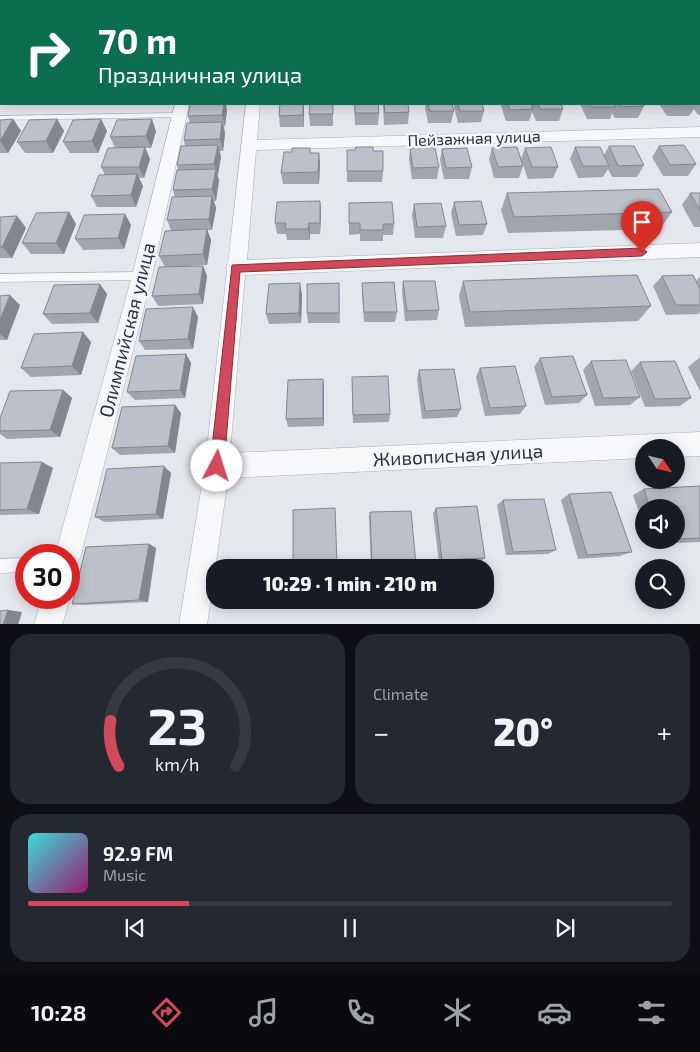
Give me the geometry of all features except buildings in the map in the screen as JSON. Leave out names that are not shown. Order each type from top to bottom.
[{"type":"street","points":[[193,624],[217,466],[235,268],[253,105]]},
{"type":"street","name":"Олимпийская улица","points":[[71,544],[142,276],[180,110]]},
{"type":"street","name":"Пейзажная улица","points":[[249,144],[700,132]]},
{"type":"street","points":[[235,268],[700,250]]},
{"type":"street","name":"Живописная улица","points":[[217,466],[700,444]]},
{"type":"street","points":[[48,624],[53,609]]},
{"type":"lane","points":[[0,118],[180,110]]},
{"type":"lane","points":[[0,278],[142,276]]},
{"type":"lane","points":[[0,566],[15,565]]},
{"type":"route","points":[[217,466],[235,268],[642,252]]}]
